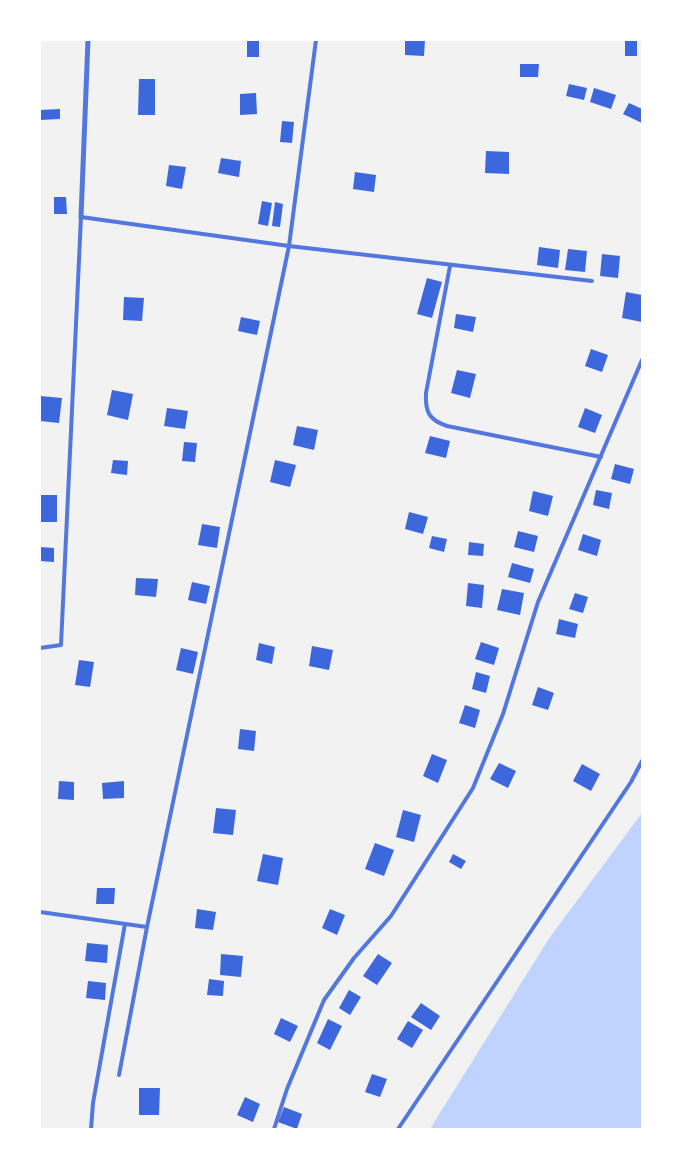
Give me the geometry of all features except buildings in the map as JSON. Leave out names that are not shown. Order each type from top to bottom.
[{"type":"street","points":[[81,217],[88,40]]},
{"type":"lane","points":[[119,1075],[289,246],[316,40]]},
{"type":"lane","points":[[40,648],[61,645],[81,217],[289,246],[592,281]]},
{"type":"lane","points":[[450,266],[426,393],[426,405],[430,416],[436,422],[447,426],[602,457]]},
{"type":"lane","points":[[274,1129],[287,1089],[324,1000],[354,958],[391,916],[473,788],[503,714],[538,602],[602,457],[642,360]]},
{"type":"lane","points":[[398,1129],[631,782],[642,761]]},
{"type":"lane","points":[[40,912],[148,927]]},
{"type":"lane","points":[[91,1129],[93,1103],[125,924]]},
{"type":"water","points":[[642,813],[642,1129],[430,1129],[550,937]]}]
